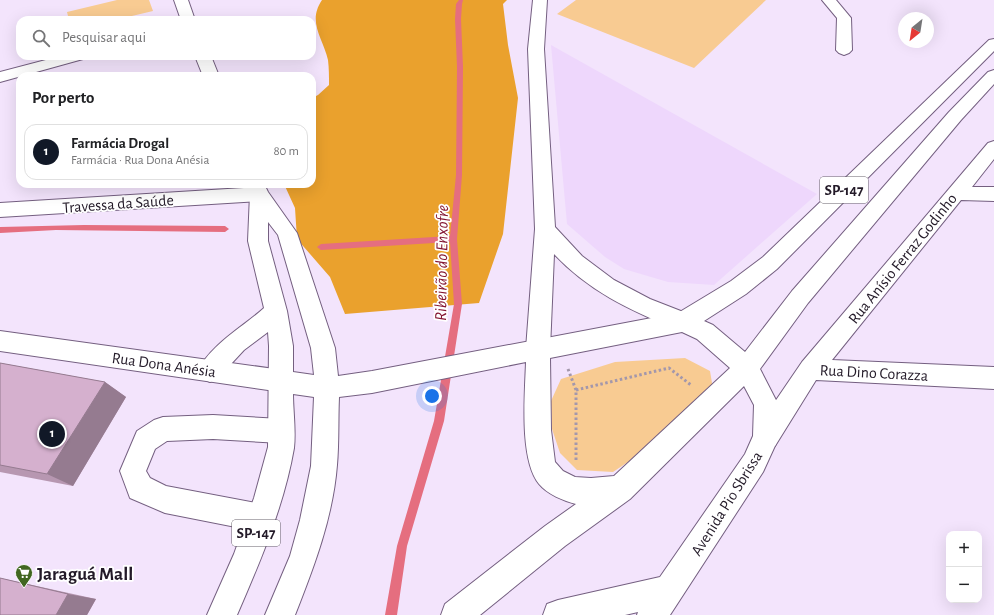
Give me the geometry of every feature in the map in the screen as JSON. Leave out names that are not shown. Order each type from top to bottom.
[{"type":"main road","points":[[181,0],[187,16]]},
{"type":"main road","points":[[540,0],[536,49],[545,229],[538,349],[538,434],[540,456],[545,471],[560,484],[576,490],[620,489]]},
{"type":"main road","points":[[829,0],[844,18],[844,50]]},
{"type":"main road","name":"SP-147","points":[[327,388],[408,376],[501,358],[538,349],[683,322],[720,301],[752,279],[770,263],[994,43]]},
{"type":"main road","points":[[19,72],[63,60]]},
{"type":"main road","points":[[205,60],[209,72]]},
{"type":"main road","points":[[0,77],[16,73]]},
{"type":"main road","name":"SP-147","points":[[747,368],[800,297],[955,116],[994,75]]},
{"type":"main road","name":"Rua Anísio Ferraz Godinho","points":[[810,369],[994,147]]},
{"type":"main road","points":[[257,189],[258,241],[276,311],[281,346],[282,381]]},
{"type":"main road","points":[[257,189],[287,233],[323,348],[327,388],[324,466],[314,520],[304,556],[280,615]]},
{"type":"main road","name":"Travessa da Saúde","points":[[0,210],[257,189]]},
{"type":"main road","points":[[956,193],[994,194]]},
{"type":"main road","name":"Avenida Pio Sbrissa","points":[[545,229],[559,248],[601,284],[648,308],[706,332],[747,368],[766,404],[766,437],[754,463],[652,615]]},
{"type":"main road","points":[[210,371],[236,343],[257,328],[276,311]]},
{"type":"main road","name":"Rua Dona Anésia","points":[[0,341],[327,388]]},
{"type":"main road","points":[[456,615],[555,536],[620,489],[747,368]]},
{"type":"main road","name":"Rua Dino Corazza","points":[[766,437],[810,369],[994,378]]},
{"type":"main road","name":"SP-147","points":[[222,615],[247,559],[268,498],[281,447],[282,381]]},
{"type":"main road","points":[[261,518],[164,498],[140,488],[133,471],[146,440],[163,429],[213,427],[281,431]]},
{"type":"main road","points":[[558,615],[670,590]]},
{"type":"path","points":[[566,344],[567,368],[576,390],[576,490]]},
{"type":"path","points":[[576,390],[669,368],[713,402]]},
{"type":"shaded area","points":[[117,0],[149,0],[153,11],[132,16],[68,16],[67,12]]},
{"type":"shaded area","points":[[322,0],[507,0],[503,4],[508,45],[518,98],[503,234],[479,303],[345,314],[330,277],[297,239],[295,208],[286,188],[316,188],[316,96],[329,85],[328,60],[316,23],[318,8]]},
{"type":"shaded area","points":[[576,0],[766,0],[694,68],[557,14]]},
{"type":"shaded area","points":[[551,45],[817,194],[714,285],[668,282],[624,269],[605,257],[567,224]]},
{"type":"shaded area","points":[[685,358],[710,371],[713,389],[652,446],[613,472],[577,470],[560,453],[552,429],[551,401],[561,379],[615,362]]},
{"type":"building","points":[[0,363],[105,382],[47,474],[0,465]]},
{"type":"building","name":"Jaraguá Mall","points":[[0,578],[68,594],[56,615],[0,615]]},
{"type":"waterway","name":"Ribeirão do Enxofre","points":[[453,239],[459,175],[460,67],[458,19],[459,4],[461,0]]},
{"type":"waterway","points":[[0,230],[28,228],[225,229]]},
{"type":"waterway","points":[[321,247],[453,239]]},
{"type":"waterway","name":"Ribeirão do Enxofre","points":[[391,615],[402,546],[439,421],[458,304],[453,239]]},
{"type":"place","name":"Farmácia Drogal","points":[[52,434]]},
{"type":"place","name":"Jaraguá Mall","points":[[24,588]]}]
